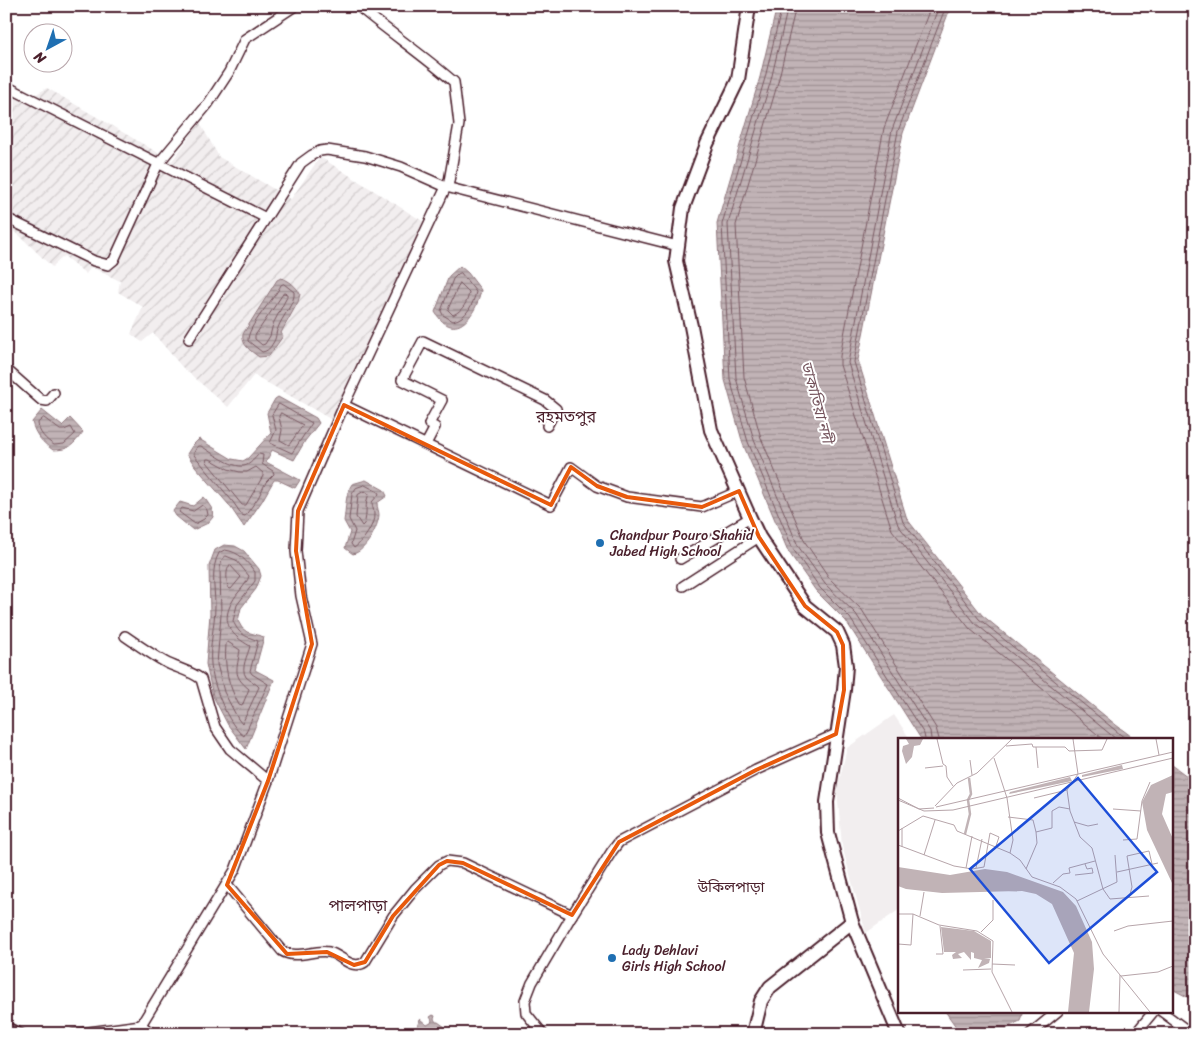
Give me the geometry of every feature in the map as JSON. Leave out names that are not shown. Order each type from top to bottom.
[{"type":"main road","points":[[749,6],[738,80],[707,144],[683,208],[676,261],[691,326],[711,430],[760,537],[805,606],[837,632],[843,644],[846,655],[845,682],[827,802],[830,842],[852,922],[899,1034]]},
{"type":"main road","points":[[753,1034],[761,1001],[770,987],[852,922]]},
{"type":"street","points":[[6,218],[94,261],[108,265],[114,260],[158,164],[208,104],[229,72],[245,39],[295,6]]},
{"type":"street","points":[[141,1025],[235,870],[268,781],[312,644],[302,596],[296,551],[298,511],[344,405],[447,187],[459,124],[454,82],[428,59],[383,27],[358,6]]},
{"type":"street","points":[[6,86],[266,218]]},
{"type":"street","points":[[189,339],[301,163],[320,151],[327,150],[366,156],[401,167],[447,187],[678,246]]},
{"type":"street","points":[[426,444],[436,426],[429,424],[442,400],[402,380],[423,341],[545,400],[556,409],[547,426]]},
{"type":"street","points":[[6,368],[41,400],[47,401],[54,393]]},
{"type":"street","points":[[344,405],[551,505],[571,467],[597,486],[627,497],[702,506],[739,491]]},
{"type":"street","points":[[680,559],[750,518]]},
{"type":"street","points":[[683,586],[760,537]]},
{"type":"street","points":[[125,636],[165,662],[201,679],[215,726],[230,749],[268,781]]},
{"type":"street","points":[[543,1034],[526,1013],[525,1001],[532,983],[572,915],[619,842],[756,770],[836,734]]},
{"type":"street","points":[[227,885],[282,951],[287,954],[300,955],[327,952],[335,954],[354,965],[360,965],[364,962],[398,909],[439,865],[448,861],[462,863],[572,915]]},
{"type":"street","points":[[1030,1034],[1057,1012]]},
{"type":"street","points":[[1135,1034],[1153,1012]]},
{"type":"street","points":[[1162,1012],[1192,1034]]},
{"type":"street","points":[[74,1034],[141,1025],[153,1034]]},
{"type":"highlighted area","points":[[344,405],[551,505],[571,467],[597,486],[627,497],[702,507],[739,491],[759,537],[805,606],[837,632],[843,645],[844,690],[836,734],[756,770],[619,842],[572,915],[463,863],[447,861],[439,865],[393,916],[365,962],[354,965],[327,952],[287,954],[227,885],[268,781],[312,644],[296,551],[298,511]]},
{"type":"shaded area","points":[[6,82],[31,97],[47,88],[172,161],[200,123],[219,157],[291,199],[320,157],[424,222],[332,420],[254,375],[228,407],[182,367],[153,333],[142,342],[131,334],[143,307],[118,292],[120,281],[91,267],[86,274],[64,256],[52,267],[19,235],[6,227]]},
{"type":"shaded area","points":[[894,715],[909,738],[898,738],[898,910],[866,933],[842,846],[837,790],[847,748]]},
{"type":"water","name":"ডাকাতিয়া নদী","points":[[777,6],[951,6],[903,133],[858,360],[907,519],[982,615],[1134,738],[920,738],[846,621],[816,591],[788,551],[743,444],[725,380],[717,223],[760,77]]},
{"type":"water","points":[[460,266],[481,290],[479,299],[470,316],[457,326],[450,326],[443,322],[435,312],[449,276]]},
{"type":"water","points":[[281,278],[290,282],[297,289],[300,294],[298,302],[281,333],[283,336],[269,356],[259,357],[245,345],[243,334],[277,280]]},
{"type":"water","points":[[278,397],[316,418],[319,423],[305,441],[294,460],[272,450],[266,462],[300,480],[295,488],[274,480],[244,527],[229,505],[187,454],[199,439],[232,459],[243,461],[248,458],[271,433],[267,413]]},
{"type":"water","points":[[42,410],[62,426],[70,418],[83,432],[71,446],[53,450],[40,438],[32,422]]},
{"type":"water","points":[[366,480],[384,490],[387,496],[377,503],[378,520],[371,538],[358,552],[353,554],[345,548],[350,532],[344,521],[347,497],[352,484]]},
{"type":"water","points":[[204,497],[212,509],[213,517],[208,523],[193,530],[176,516],[173,511],[180,502],[193,506]]},
{"type":"water","points":[[224,545],[235,546],[244,551],[259,569],[261,576],[256,589],[241,608],[238,621],[247,632],[264,637],[255,670],[274,680],[246,749],[228,725],[213,696],[206,664],[210,614],[209,566],[215,550]]},
{"type":"water","points":[[1174,766],[1195,782],[1195,1001],[1174,990]]},
{"type":"water","points":[[946,1012],[1020,1012],[1022,1014],[1020,1021],[1008,1027],[1004,1034],[961,1034]]},
{"type":"water","points":[[433,1015],[436,1022],[445,1027],[446,1034],[414,1034],[420,1019],[427,1025],[431,1023],[430,1017]]},
{"type":"railway","points":[[6,1021],[32,1034]]},
{"type":"place","name":"Chandpur Pouro Shahid Jabed High School","points":[[600,543]]},
{"type":"place","name":"Lady Dehlavi Girls High School","points":[[612,958]]},
{"type":"district","name":"রহমতপুর","points":[[566,416]]},
{"type":"district","name":"উকিলপাড়া","points":[[731,887]]},
{"type":"district","name":"পালপাড়া","points":[[358,905]]}]
